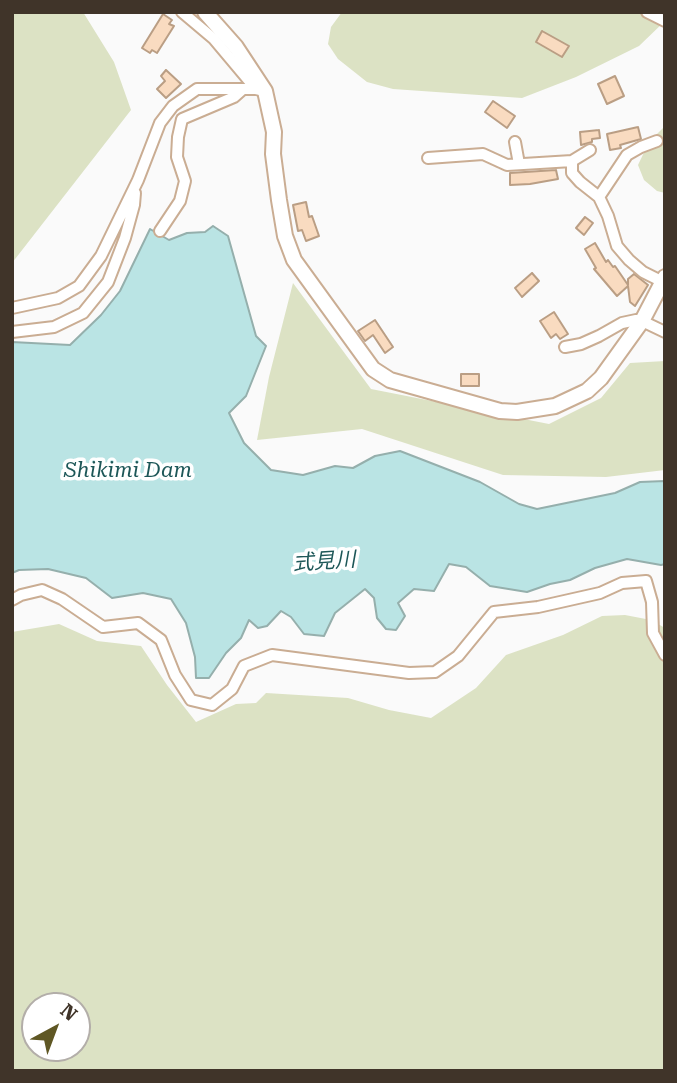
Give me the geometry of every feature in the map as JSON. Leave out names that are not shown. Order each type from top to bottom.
[{"type":"street","points":[[182,12],[214,39],[260,90]]},
{"type":"street","points":[[205,12],[236,47],[260,90],[274,132],[273,154],[279,200],[285,236],[294,260],[373,369],[390,380],[500,411],[517,412],[555,407],[587,391],[601,378],[642,321],[664,279],[643,272],[617,246],[599,197],[572,173],[572,161]]},
{"type":"street","points":[[647,12],[665,21]]},
{"type":"street","points":[[12,308],[58,298],[79,286],[101,256],[135,187],[160,123],[173,106],[197,89],[260,90]]},
{"type":"street","points":[[160,231],[180,201],[185,181],[177,157],[182,119],[234,97],[243,89]]},
{"type":"street","points":[[599,197],[627,155],[657,141]]},
{"type":"street","points":[[515,142],[519,164]]},
{"type":"street","points":[[428,158],[483,154],[507,165],[572,161],[590,150]]},
{"type":"street","points":[[12,332],[54,327],[83,313],[108,282],[125,239],[134,205],[135,187]]},
{"type":"street","points":[[565,347],[581,344],[622,323],[636,320],[665,332]]},
{"type":"street","points":[[12,600],[42,590],[62,599],[103,627],[138,623],[161,640],[175,675],[191,700],[212,705],[232,689],[244,666],[272,655],[409,673],[435,672],[458,656],[494,612],[538,607],[600,593],[622,583],[646,581],[652,601],[653,633],[665,655]]},
{"type":"green space","points":[[12,12],[83,12],[114,62],[131,110],[12,263]]},
{"type":"green space","points":[[342,12],[665,12],[665,21],[639,46],[576,77],[522,98],[393,89],[367,82],[338,59],[328,44],[331,27]]},
{"type":"green space","points":[[665,126],[665,193],[657,191],[644,180],[638,165],[649,142]]},
{"type":"green space","points":[[293,283],[371,389],[549,424],[601,398],[630,363],[665,361],[665,470],[606,477],[503,475],[362,429],[257,440],[269,377]]},
{"type":"green space","points":[[625,615],[651,620],[665,628],[665,1071],[12,1071],[12,632],[59,624],[97,641],[141,646],[196,722],[236,704],[256,703],[266,693],[348,698],[431,718],[476,688],[506,655],[563,635],[602,616]]},
{"type":"water","name":"Shikimi Dam","points":[[213,226],[228,236],[256,336],[266,346],[246,396],[229,413],[244,443],[271,470],[303,475],[335,466],[353,468],[375,456],[400,451],[480,482],[519,504],[537,509],[615,493],[640,482],[665,481],[665,564],[627,559],[527,592],[490,586],[466,567],[449,564],[434,591],[414,589],[398,603],[405,616],[396,630],[386,629],[377,618],[374,598],[365,589],[335,613],[324,636],[304,634],[291,617],[281,611],[267,626],[258,628],[249,620],[241,638],[226,653],[209,678],[196,678],[195,657],[186,623],[171,599],[143,593],[112,598],[86,578],[48,569],[19,570],[12,573],[12,342],[70,345],[101,315],[120,291],[150,229],[169,240],[187,233],[205,232]]},
{"type":"building","points":[[163,14],[172,20],[169,24],[174,26],[157,53],[152,50],[150,53],[142,48]]},
{"type":"building","points":[[542,31],[569,46],[562,57],[536,42]]},
{"type":"building","points":[[166,70],[181,84],[166,98],[157,89],[165,81],[161,76]]},
{"type":"building","points":[[615,76],[624,96],[607,104],[598,84]]},
{"type":"building","points":[[493,101],[515,116],[507,128],[485,112]]},
{"type":"building","points":[[638,127],[641,139],[610,150],[607,134]]},
{"type":"building","points":[[599,130],[600,138],[581,145],[580,132]]},
{"type":"building","points":[[556,170],[558,179],[510,185],[510,173]]},
{"type":"building","points":[[306,202],[309,217],[312,216],[319,236],[306,241],[302,230],[298,231],[293,205]]},
{"type":"building","points":[[585,217],[593,223],[584,235],[576,228]]},
{"type":"building","points":[[595,243],[606,262],[608,260],[615,266],[628,285],[628,279],[634,274],[648,285],[635,306],[630,302],[628,286],[617,296],[594,269],[596,268],[585,249]]},
{"type":"building","points":[[532,273],[539,281],[522,297],[515,288]]},
{"type":"building","points":[[554,312],[568,334],[560,339],[556,334],[551,338],[540,321]]},
{"type":"building","points":[[375,320],[393,347],[385,353],[373,335],[365,341],[358,331]]},
{"type":"building","points":[[461,374],[479,374],[479,386],[461,386]]},
{"type":"water label","name":"式見川","points":[[324,562]]}]
